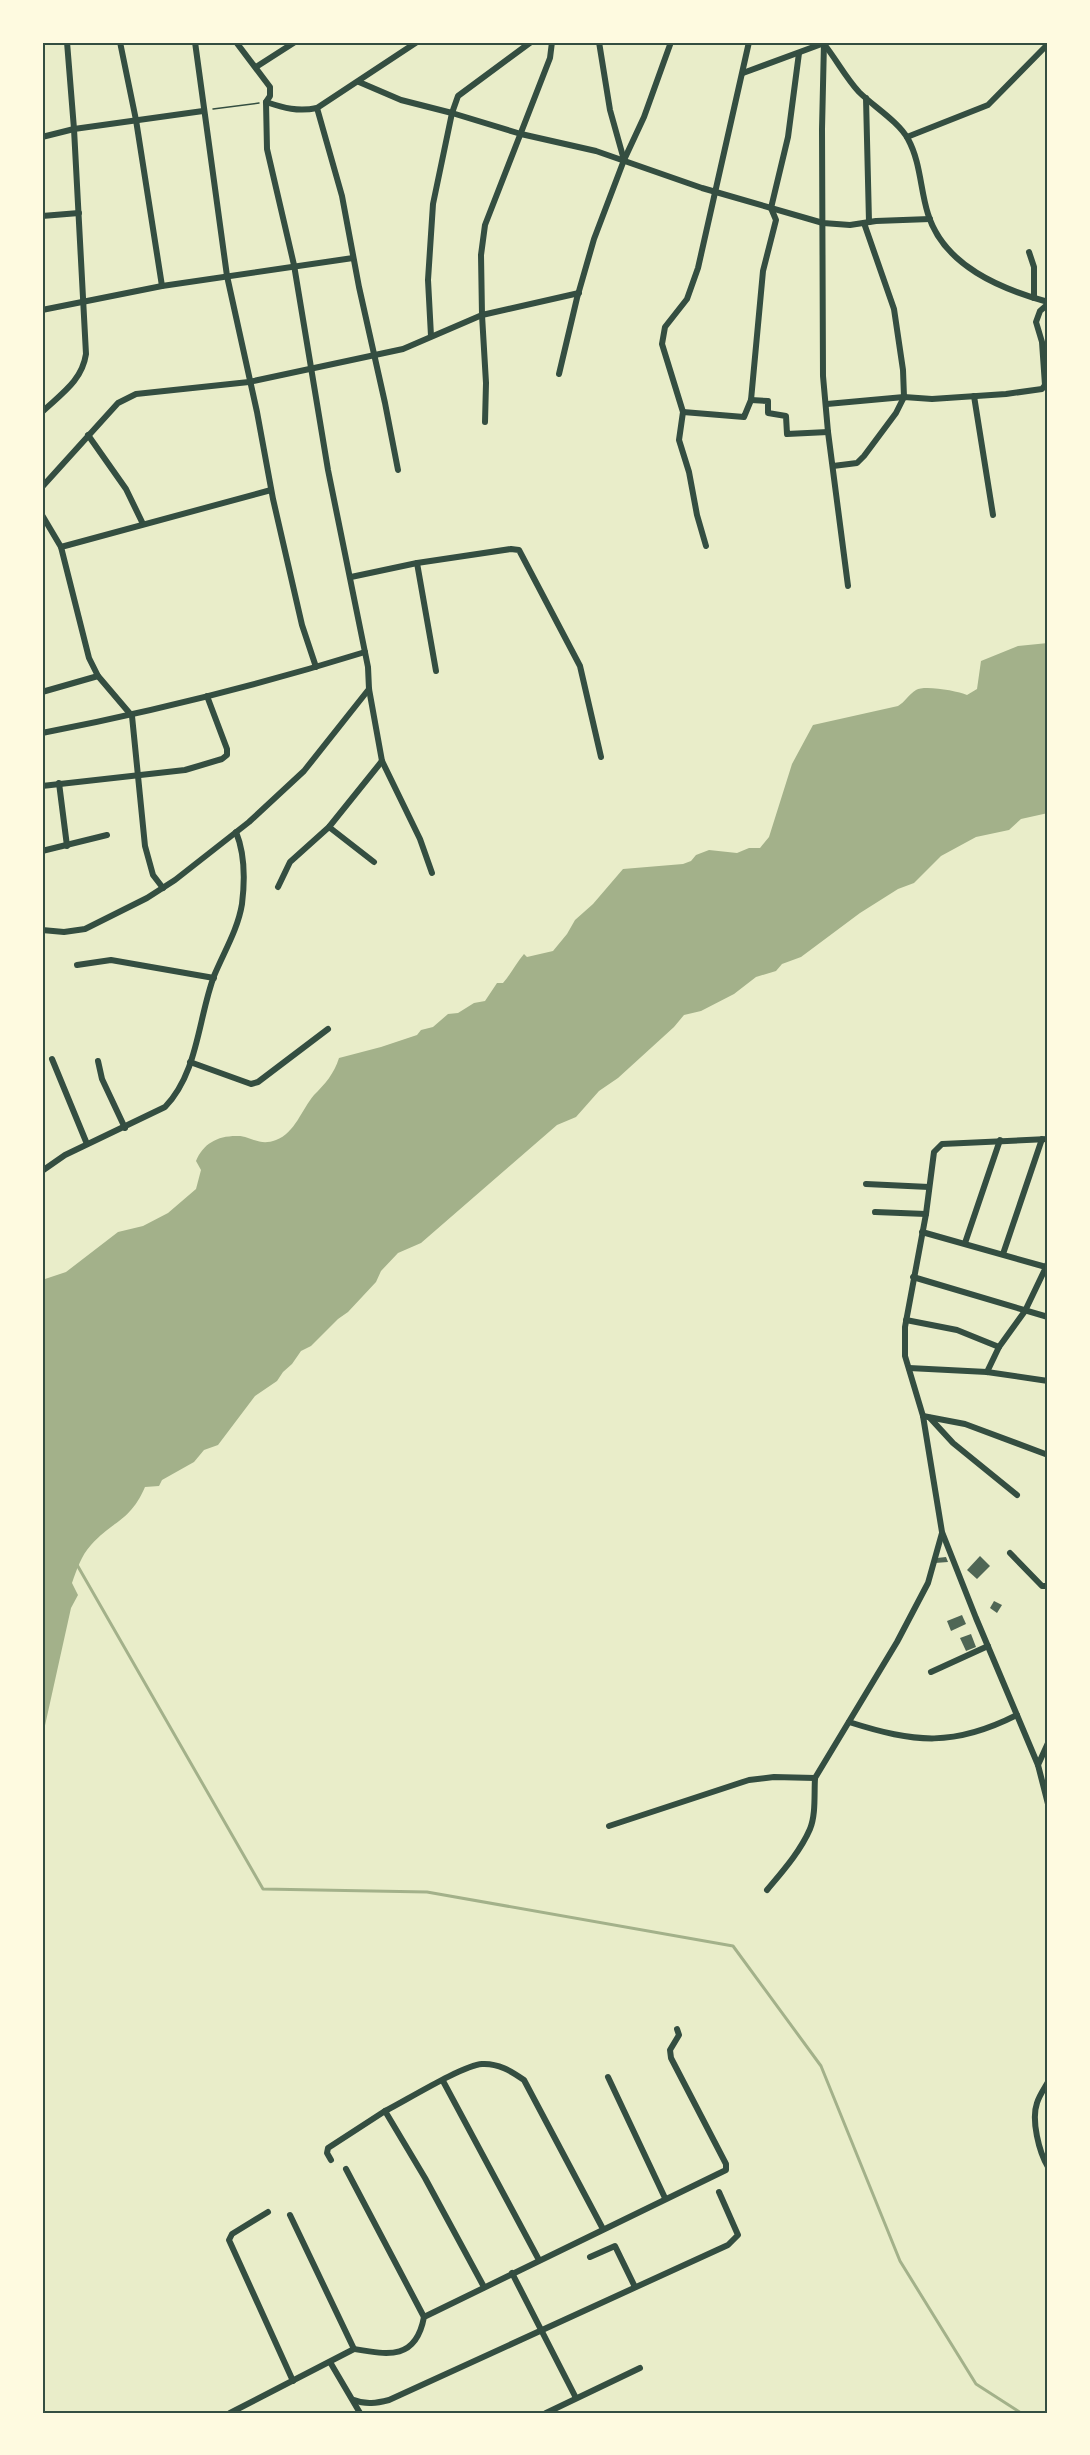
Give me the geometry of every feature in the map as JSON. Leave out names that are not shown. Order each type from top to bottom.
[{"type":"street","points":[[42,412],[73,384],[85,364],[85,301],[67,42]]},
{"type":"street","points":[[120,42],[136,120],[162,286]]},
{"type":"street","points":[[195,42],[227,276],[271,490],[302,625],[316,667]]},
{"type":"street","points":[[236,42],[270,87],[270,96],[266,102],[267,149],[294,265],[309,369],[327,470],[365,652],[382,761],[420,839],[432,873]]},
{"type":"street","points":[[256,67],[295,42]]},
{"type":"street","points":[[266,102],[288,110],[301,111],[317,108],[417,42]]},
{"type":"street","points":[[431,336],[428,280],[434,204],[452,113],[458,96],[531,42]]},
{"type":"street","points":[[485,422],[486,383],[481,255],[484,225],[550,58],[552,42]]},
{"type":"street","points":[[599,42],[610,110],[624,160]]},
{"type":"street","points":[[559,374],[594,239],[624,160],[644,117],[670,42]]},
{"type":"street","points":[[706,546],[679,440],[683,412],[662,344],[664,327],[687,299],[698,268],[749,42]]},
{"type":"street","points":[[742,73],[826,43]]},
{"type":"street","points":[[826,43],[858,90],[908,137],[920,167],[930,219],[942,242],[962,264],[992,282],[1048,303],[1040,311],[1036,322],[1042,342],[1044,387],[1006,394],[932,399],[904,397],[826,404]]},
{"type":"street","points":[[826,43],[823,376],[848,586]]},
{"type":"street","points":[[908,137],[988,105],[1048,44]]},
{"type":"street","points":[[683,412],[744,417],[751,400],[763,271],[776,220],[771,208],[789,137],[798,53]]},
{"type":"street","points":[[359,82],[401,100],[521,134],[596,151],[715,192],[823,223],[850,225],[930,219]]},
{"type":"street","points":[[833,466],[857,463],[896,412],[904,397],[903,370],[894,309],[866,223],[866,98]]},
{"type":"street","points":[[317,108],[342,196],[398,470]]},
{"type":"street","points":[[42,137],[74,129],[203,111]]},
{"type":"street","points":[[42,216],[79,213]]},
{"type":"street","points":[[1029,252],[1034,267],[1034,298]]},
{"type":"street","points":[[42,310],[162,286],[354,258]]},
{"type":"street","points":[[42,487],[118,403],[136,394],[249,382],[403,349],[482,315],[579,293]]},
{"type":"street","points":[[974,396],[993,515]]},
{"type":"street","points":[[751,400],[768,401],[768,413],[786,416],[787,434],[828,432]]},
{"type":"street","points":[[88,435],[126,489],[143,524]]},
{"type":"street","points":[[61,547],[271,490]]},
{"type":"street","points":[[42,515],[61,547],[89,658],[98,676],[132,716],[136,774],[149,864],[153,875],[163,888]]},
{"type":"street","points":[[351,577],[417,563],[511,549],[519,550],[580,666],[602,757]]},
{"type":"street","points":[[417,563],[436,671]]},
{"type":"street","points":[[42,733],[132,716],[365,652]]},
{"type":"street","points":[[42,692],[98,676]]},
{"type":"street","points":[[42,930],[64,932],[85,929],[163,888],[236,832],[304,771],[369,689]]},
{"type":"street","points":[[42,786],[185,770],[222,759],[227,755],[227,749],[207,696]]},
{"type":"street","points":[[278,887],[290,862],[329,827],[382,761]]},
{"type":"street","points":[[59,783],[67,846]]},
{"type":"street","points":[[329,827],[374,862]]},
{"type":"street","points":[[42,1171],[65,1155],[165,1107],[176,1096],[190,1062],[214,978],[242,906],[243,859],[236,832]]},
{"type":"street","points":[[42,851],[107,835]]},
{"type":"street","points":[[77,965],[111,960],[214,978]]},
{"type":"street","points":[[190,1062],[251,1084],[258,1082],[328,1029]]},
{"type":"street","points":[[52,1059],[87,1144]]},
{"type":"street","points":[[98,1060],[102,1079],[125,1128]]},
{"type":"street","points":[[1003,1254],[1045,1139],[942,1144],[934,1152],[926,1214],[906,1320],[905,1356],[927,1417],[942,1532],[1038,1765],[1048,1804]]},
{"type":"street","points":[[965,1243],[1000,1140]]},
{"type":"street","points":[[866,1184],[929,1187]]},
{"type":"street","points":[[875,1212],[926,1214]]},
{"type":"street","points":[[922,1232],[1047,1265],[1025,1311],[999,1347],[987,1372]]},
{"type":"street","points":[[914,1277],[1048,1317]]},
{"type":"street","points":[[906,1320],[957,1330],[999,1347]]},
{"type":"street","points":[[909,1368],[987,1372],[1048,1381]]},
{"type":"street","points":[[927,1417],[965,1424],[1048,1455]]},
{"type":"street","points":[[927,1417],[953,1443],[1017,1495]]},
{"type":"street","points":[[766,1890],[788,1865],[810,1830],[815,1778],[897,1642],[928,1583],[942,1532]]},
{"type":"street","points":[[1010,1553],[1042,1586],[1048,1586]]},
{"type":"street","points":[[931,1672],[988,1646]]},
{"type":"street","points":[[849,1722],[886,1734],[930,1739],[966,1736],[993,1727],[1017,1714]]},
{"type":"street","points":[[1038,1765],[1048,1743]]},
{"type":"street","points":[[609,1826],[749,1780],[815,1778]]},
{"type":"street","points":[[424,2317],[726,2170],[727,2167],[671,2058],[670,2050],[679,2035],[676,2029]]},
{"type":"street","points":[[331,2160],[327,2153],[328,2148],[385,2111],[442,2080],[482,2064],[508,2068],[524,2080],[603,2229]]},
{"type":"street","points":[[608,2078],[665,2198]]},
{"type":"street","points":[[442,2080],[539,2260]]},
{"type":"street","points":[[1048,2082],[1037,2103],[1035,2114],[1040,2153],[1048,2167]]},
{"type":"street","points":[[385,2111],[425,2178],[484,2287]]},
{"type":"street","points":[[230,2413],[354,2349],[386,2355],[396,2354],[409,2347],[421,2332],[424,2317],[346,2169]]},
{"type":"street","points":[[354,2400],[362,2403],[376,2403],[389,2400],[735,2240],[738,2235],[736,2228],[719,2192]]},
{"type":"street","points":[[268,2212],[232,2234],[229,2240],[293,2381]]},
{"type":"street","points":[[290,2215],[354,2349]]},
{"type":"street","points":[[590,2257],[615,2246],[635,2287]]},
{"type":"street","points":[[512,2273],[576,2398]]},
{"type":"street","points":[[330,2362],[360,2413]]},
{"type":"street","points":[[546,2413],[640,2368]]},
{"type":"path","points":[[203,111],[266,102]]},
{"type":"shaded area","points":[[1048,643],[1048,813],[1021,819],[1009,830],[976,837],[941,856],[914,883],[898,889],[860,913],[801,957],[782,964],[776,971],[756,977],[734,994],[701,1011],[684,1015],[618,1078],[599,1091],[576,1117],[557,1125],[421,1243],[398,1253],[381,1271],[376,1282],[348,1312],[311,1346],[301,1351],[277,1381],[255,1396],[218,1445],[204,1450],[194,1462],[162,1480],[159,1486],[145,1487],[127,1514],[88,1549],[72,1583],[78,1595],[71,1608],[42,1739],[42,1280],[66,1272],[118,1232],[143,1226],[168,1213],[196,1189],[201,1170],[196,1161],[203,1150],[217,1139],[241,1136],[259,1142],[270,1142],[283,1137],[329,1078],[339,1058],[417,1035],[421,1030],[433,1027],[448,1014],[458,1013],[474,1003],[485,1001],[497,983],[503,983],[524,954],[527,957],[553,951],[575,920],[593,904],[623,869],[683,864],[709,850],[737,853],[749,848],[760,848],[769,837],[792,764],[813,725],[898,706],[920,689],[941,689],[967,695],[977,689],[981,661],[1018,646]]},
{"type":"building","points":[[980,1556],[990,1566],[977,1579],[967,1570]]},
{"type":"building","points":[[946,1557],[948,1562],[935,1563],[937,1558]]},
{"type":"building","points":[[994,1601],[1002,1605],[997,1613],[990,1608]]},
{"type":"building","points":[[962,1615],[966,1624],[951,1631],[947,1621]]},
{"type":"building","points":[[971,1634],[976,1647],[966,1651],[960,1638]]},
{"type":"waterway","points":[[76,1563],[263,1889],[427,1892],[733,1946],[821,2066],[900,2261],[976,2384],[1021,2413]]}]
